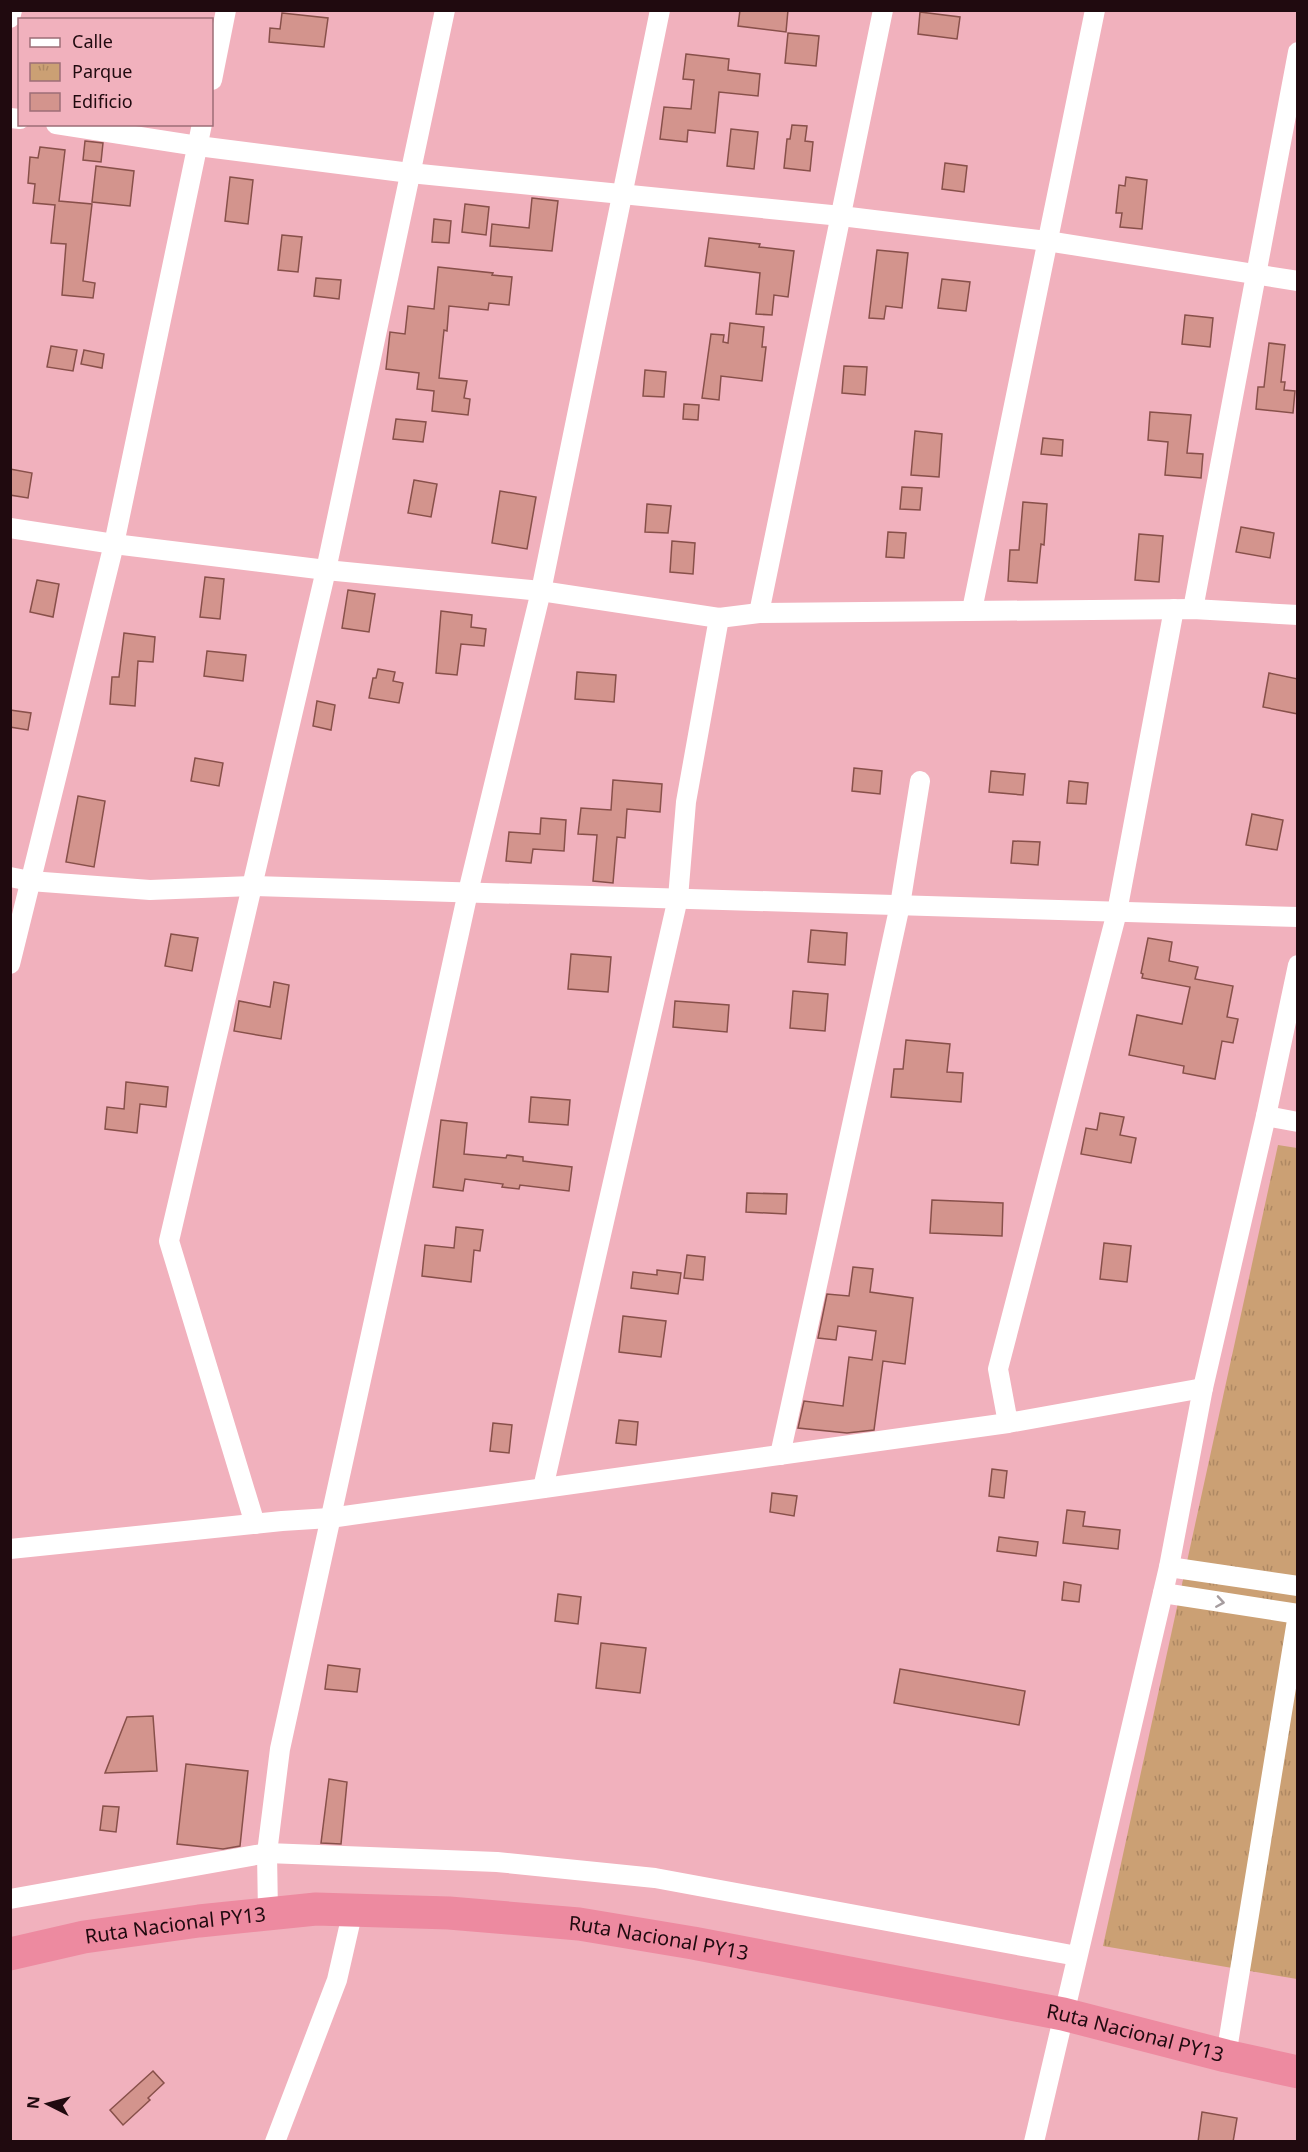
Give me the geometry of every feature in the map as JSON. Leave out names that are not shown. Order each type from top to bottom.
[{"type":"highway","name":"Ruta Nacional PY13","points":[[10,1954],[84,1937],[316,1909],[450,1913],[579,1924],[704,1945],[1063,2014],[1298,2072]]},
{"type":"street","points":[[10,18],[12,10]]},
{"type":"street","points":[[213,75],[226,10]]},
{"type":"street","points":[[255,1524],[169,1241],[326,570],[445,10]]},
{"type":"street","points":[[268,1913],[267,1853],[280,1749],[468,892],[541,591],[660,10]]},
{"type":"street","points":[[759,613],[883,10]]},
{"type":"street","points":[[972,610],[1095,10]]},
{"type":"street","points":[[1008,1423],[998,1369],[1117,912],[1254,275],[1298,52]]},
{"type":"street","points":[[69,126],[198,146],[410,173],[840,216],[1047,241],[1298,281]]},
{"type":"street","points":[[10,963],[114,544],[202,126]]},
{"type":"street","points":[[10,528],[114,544],[326,570],[541,591],[719,618],[759,613],[972,610],[1183,609],[1298,615]]},
{"type":"street","points":[[543,1488],[678,898],[686,802],[719,618]]},
{"type":"street","points":[[780,1455],[900,905],[920,781]]},
{"type":"street","points":[[10,877],[30,881],[150,890],[252,886],[1298,917]]},
{"type":"street","points":[[1034,2142],[1169,1567],[1203,1388],[1266,1116],[1298,965]]},
{"type":"street","points":[[1266,1116],[1298,1122]]},
{"type":"street","points":[[10,1549],[330,1518],[1008,1423],[1203,1388]]},
{"type":"street","points":[[1169,1567],[1298,1586]]},
{"type":"street","points":[[1163,1593],[1298,1614],[1226,2056]]},
{"type":"street","points":[[10,1899],[267,1853],[497,1862],[655,1878],[1077,1956]]},
{"type":"street","points":[[275,2142],[337,1980],[353,1910]]},
{"type":"green space","points":[[1278,1145],[1297,1148],[1297,1979],[1103,1946]]},
{"type":"building","points":[[740,10],[788,10],[786,32],[738,26]]},
{"type":"building","points":[[920,12],[960,17],[957,39],[918,34]]},
{"type":"building","points":[[282,13],[328,18],[324,47],[269,42],[270,28],[280,29]]},
{"type":"building","points":[[788,33],[819,36],[816,66],[785,63]]},
{"type":"building","points":[[686,54],[729,59],[728,70],[760,74],[758,96],[719,92],[715,133],[688,130],[687,142],[660,139],[664,107],[691,109],[694,80],[683,79]]},
{"type":"building","points":[[792,125],[807,126],[805,141],[813,142],[810,171],[784,168],[787,139],[790,139]]},
{"type":"building","points":[[731,129],[758,132],[754,169],[727,166]]},
{"type":"building","points":[[85,141],[103,143],[101,162],[83,160]]},
{"type":"building","points":[[40,147],[65,150],[59,201],[92,204],[83,281],[95,283],[93,298],[62,295],[66,244],[51,243],[55,205],[33,203],[35,184],[28,183],[30,157],[38,158]]},
{"type":"building","points":[[945,163],[967,166],[964,192],[942,189]]},
{"type":"building","points":[[96,166],[134,171],[130,206],[92,202]]},
{"type":"building","points":[[230,177],[253,180],[248,224],[225,221]]},
{"type":"building","points":[[1126,177],[1147,180],[1142,229],[1120,227],[1122,213],[1116,213],[1119,185],[1125,186]]},
{"type":"building","points":[[532,198],[558,201],[552,251],[490,246],[492,224],[529,228]]},
{"type":"building","points":[[465,204],[489,207],[486,235],[462,232]]},
{"type":"building","points":[[434,219],[451,221],[449,243],[432,242]]},
{"type":"building","points":[[282,235],[302,237],[298,272],[278,270]]},
{"type":"building","points":[[709,238],[794,251],[788,297],[774,295],[772,315],[756,314],[760,273],[705,266]]},
{"type":"building","points":[[877,250],[908,253],[902,308],[886,306],[884,319],[869,318]]},
{"type":"building","points":[[438,267],[512,277],[509,305],[489,303],[488,310],[449,306],[439,378],[467,381],[464,398],[470,399],[468,415],[432,411],[434,391],[417,389],[419,373],[386,369],[390,332],[405,334],[408,306],[434,309]]},
{"type":"building","points":[[316,278],[341,280],[339,299],[314,296]]},
{"type":"building","points":[[942,279],[970,282],[966,311],[938,308]]},
{"type":"building","points":[[1185,315],[1213,318],[1210,347],[1182,344]]},
{"type":"building","points":[[730,323],[764,327],[762,347],[766,347],[762,381],[721,376],[719,400],[702,398],[711,334],[724,335],[723,342],[728,343]]},
{"type":"building","points":[[1269,343],[1285,345],[1281,382],[1285,382],[1284,390],[1295,391],[1293,413],[1256,409],[1258,387],[1264,387]]},
{"type":"building","points":[[51,346],[77,350],[73,371],[47,367]]},
{"type":"building","points":[[84,350],[104,354],[102,368],[81,364]]},
{"type":"building","points":[[844,366],[867,367],[865,395],[842,393]]},
{"type":"building","points":[[645,370],[666,372],[664,397],[643,396]]},
{"type":"building","points":[[684,404],[699,405],[698,420],[683,419]]},
{"type":"building","points":[[1150,412],[1191,415],[1187,453],[1203,454],[1201,478],[1165,475],[1168,442],[1148,440]]},
{"type":"building","points":[[396,419],[426,422],[423,442],[393,439]]},
{"type":"building","points":[[915,431],[942,434],[939,477],[911,475]]},
{"type":"building","points":[[1043,438],[1063,440],[1062,456],[1041,454]]},
{"type":"building","points":[[10,469],[32,473],[28,498],[10,495]]},
{"type":"building","points":[[414,480],[437,484],[431,517],[408,513]]},
{"type":"building","points":[[902,487],[922,488],[920,510],[900,509]]},
{"type":"building","points":[[500,491],[536,497],[527,549],[492,543]]},
{"type":"building","points":[[1023,502],[1047,504],[1044,545],[1041,544],[1037,583],[1008,581],[1010,550],[1019,550]]},
{"type":"building","points":[[647,504],[671,506],[668,533],[645,532]]},
{"type":"building","points":[[1241,527],[1274,533],[1270,558],[1236,552]]},
{"type":"building","points":[[888,532],[906,533],[904,558],[886,557]]},
{"type":"building","points":[[1139,534],[1163,536],[1159,582],[1135,580]]},
{"type":"building","points":[[672,541],[695,543],[693,574],[670,572]]},
{"type":"building","points":[[205,577],[224,579],[220,619],[200,617]]},
{"type":"building","points":[[37,580],[59,584],[53,617],[30,612]]},
{"type":"building","points":[[348,590],[375,594],[369,632],[342,628]]},
{"type":"building","points":[[441,611],[472,615],[471,627],[486,629],[484,646],[461,644],[457,675],[436,673]]},
{"type":"building","points":[[124,633],[155,637],[153,662],[138,661],[135,706],[110,704],[112,677],[119,677]]},
{"type":"building","points":[[207,651],[246,655],[243,681],[204,676]]},
{"type":"building","points":[[378,669],[395,672],[393,681],[403,683],[399,703],[369,698],[373,678],[376,678]]},
{"type":"building","points":[[577,672],[616,675],[614,702],[575,699]]},
{"type":"building","points":[[1269,673],[1298,679],[1298,714],[1263,707]]},
{"type":"building","points":[[317,701],[335,705],[331,730],[313,726]]},
{"type":"building","points":[[10,710],[31,713],[28,730],[10,727]]},
{"type":"building","points":[[195,758],[223,763],[219,786],[191,781]]},
{"type":"building","points":[[854,768],[882,771],[880,794],[852,791]]},
{"type":"building","points":[[991,771],[1025,774],[1023,795],[989,792]]},
{"type":"building","points":[[613,780],[662,784],[660,812],[627,809],[625,838],[617,837],[613,883],[593,881],[597,835],[578,834],[581,808],[611,810]]},
{"type":"building","points":[[1069,781],[1088,783],[1086,804],[1067,803]]},
{"type":"building","points":[[78,796],[105,801],[94,867],[66,862]]},
{"type":"building","points":[[1252,814],[1283,820],[1277,850],[1246,845]]},
{"type":"building","points":[[541,818],[566,820],[564,851],[533,849],[531,863],[506,861],[509,832],[540,834]]},
{"type":"building","points":[[1013,841],[1040,842],[1038,865],[1011,863]]},
{"type":"building","points":[[811,930],[847,933],[845,965],[808,962]]},
{"type":"building","points":[[171,934],[198,938],[192,971],[165,966]]},
{"type":"building","points":[[1148,938],[1172,942],[1169,961],[1198,967],[1195,979],[1233,986],[1227,1017],[1238,1019],[1233,1043],[1222,1041],[1215,1079],[1183,1073],[1184,1066],[1129,1055],[1137,1015],[1182,1024],[1190,987],[1142,978]]},
{"type":"building","points":[[571,954],[611,957],[608,992],[568,989]]},
{"type":"building","points":[[274,982],[289,985],[281,1039],[234,1031],[239,1001],[270,1007]]},
{"type":"building","points":[[793,991],[828,994],[825,1031],[790,1028]]},
{"type":"building","points":[[675,1001],[729,1005],[727,1032],[673,1027]]},
{"type":"building","points":[[906,1040],[950,1044],[947,1072],[963,1073],[961,1102],[891,1097],[894,1069],[903,1069]]},
{"type":"building","points":[[126,1082],[168,1087],[166,1107],[140,1104],[137,1133],[105,1129],[107,1107],[124,1109]]},
{"type":"building","points":[[531,1097],[570,1100],[568,1125],[529,1122]]},
{"type":"building","points":[[1100,1113],[1124,1117],[1120,1135],[1136,1138],[1131,1163],[1081,1154],[1086,1128],[1097,1130]]},
{"type":"building","points":[[441,1120],[467,1123],[464,1154],[506,1158],[507,1155],[523,1157],[523,1161],[572,1167],[569,1191],[520,1185],[519,1189],[502,1187],[503,1184],[465,1179],[463,1191],[433,1187]]},
{"type":"building","points":[[747,1193],[787,1194],[786,1214],[746,1212]]},
{"type":"building","points":[[932,1200],[1003,1203],[1002,1236],[930,1233]]},
{"type":"building","points":[[456,1227],[483,1230],[480,1251],[474,1250],[471,1282],[422,1276],[425,1245],[454,1248]]},
{"type":"building","points":[[1104,1243],[1131,1246],[1127,1282],[1100,1279]]},
{"type":"building","points":[[687,1255],[705,1257],[703,1280],[684,1278]]},
{"type":"building","points":[[853,1267],[873,1269],[870,1292],[913,1298],[905,1364],[883,1361],[874,1430],[847,1433],[798,1428],[804,1401],[843,1406],[849,1357],[872,1360],[876,1331],[838,1326],[836,1340],[818,1338],[827,1294],[849,1296]]},
{"type":"building","points":[[657,1270],[681,1273],[678,1294],[631,1288],[633,1272],[657,1275]]},
{"type":"building","points":[[623,1316],[666,1321],[661,1357],[619,1352]]},
{"type":"building","points":[[619,1420],[638,1422],[636,1445],[616,1443]]},
{"type":"building","points":[[493,1423],[512,1425],[509,1453],[490,1451]]},
{"type":"building","points":[[992,1469],[1007,1471],[1004,1498],[989,1496]]},
{"type":"building","points":[[772,1493],[797,1496],[794,1516],[770,1512]]},
{"type":"building","points":[[1067,1510],[1085,1512],[1083,1526],[1120,1530],[1118,1549],[1063,1543]]},
{"type":"building","points":[[999,1537],[1038,1542],[1036,1556],[997,1551]]},
{"type":"building","points":[[1064,1582],[1081,1585],[1079,1602],[1062,1600]]},
{"type":"building","points":[[558,1594],[581,1597],[578,1624],[555,1621]]},
{"type":"building","points":[[601,1643],[646,1648],[640,1693],[596,1688]]},
{"type":"building","points":[[328,1665],[360,1669],[357,1692],[325,1689]]},
{"type":"building","points":[[900,1669],[1025,1691],[1019,1725],[894,1703]]},
{"type":"building","points":[[153,1716],[157,1771],[105,1773],[127,1717]]},
{"type":"building","points":[[186,1764],[248,1771],[240,1846],[223,1849],[177,1844]]},
{"type":"building","points":[[329,1779],[347,1782],[341,1844],[321,1843]]},
{"type":"building","points":[[103,1806],[119,1807],[116,1832],[100,1830]]},
{"type":"building","points":[[153,2071],[164,2083],[148,2098],[150,2100],[123,2125],[110,2110]]},
{"type":"building","points":[[1202,2112],[1237,2118],[1233,2142],[1198,2142]]}]
